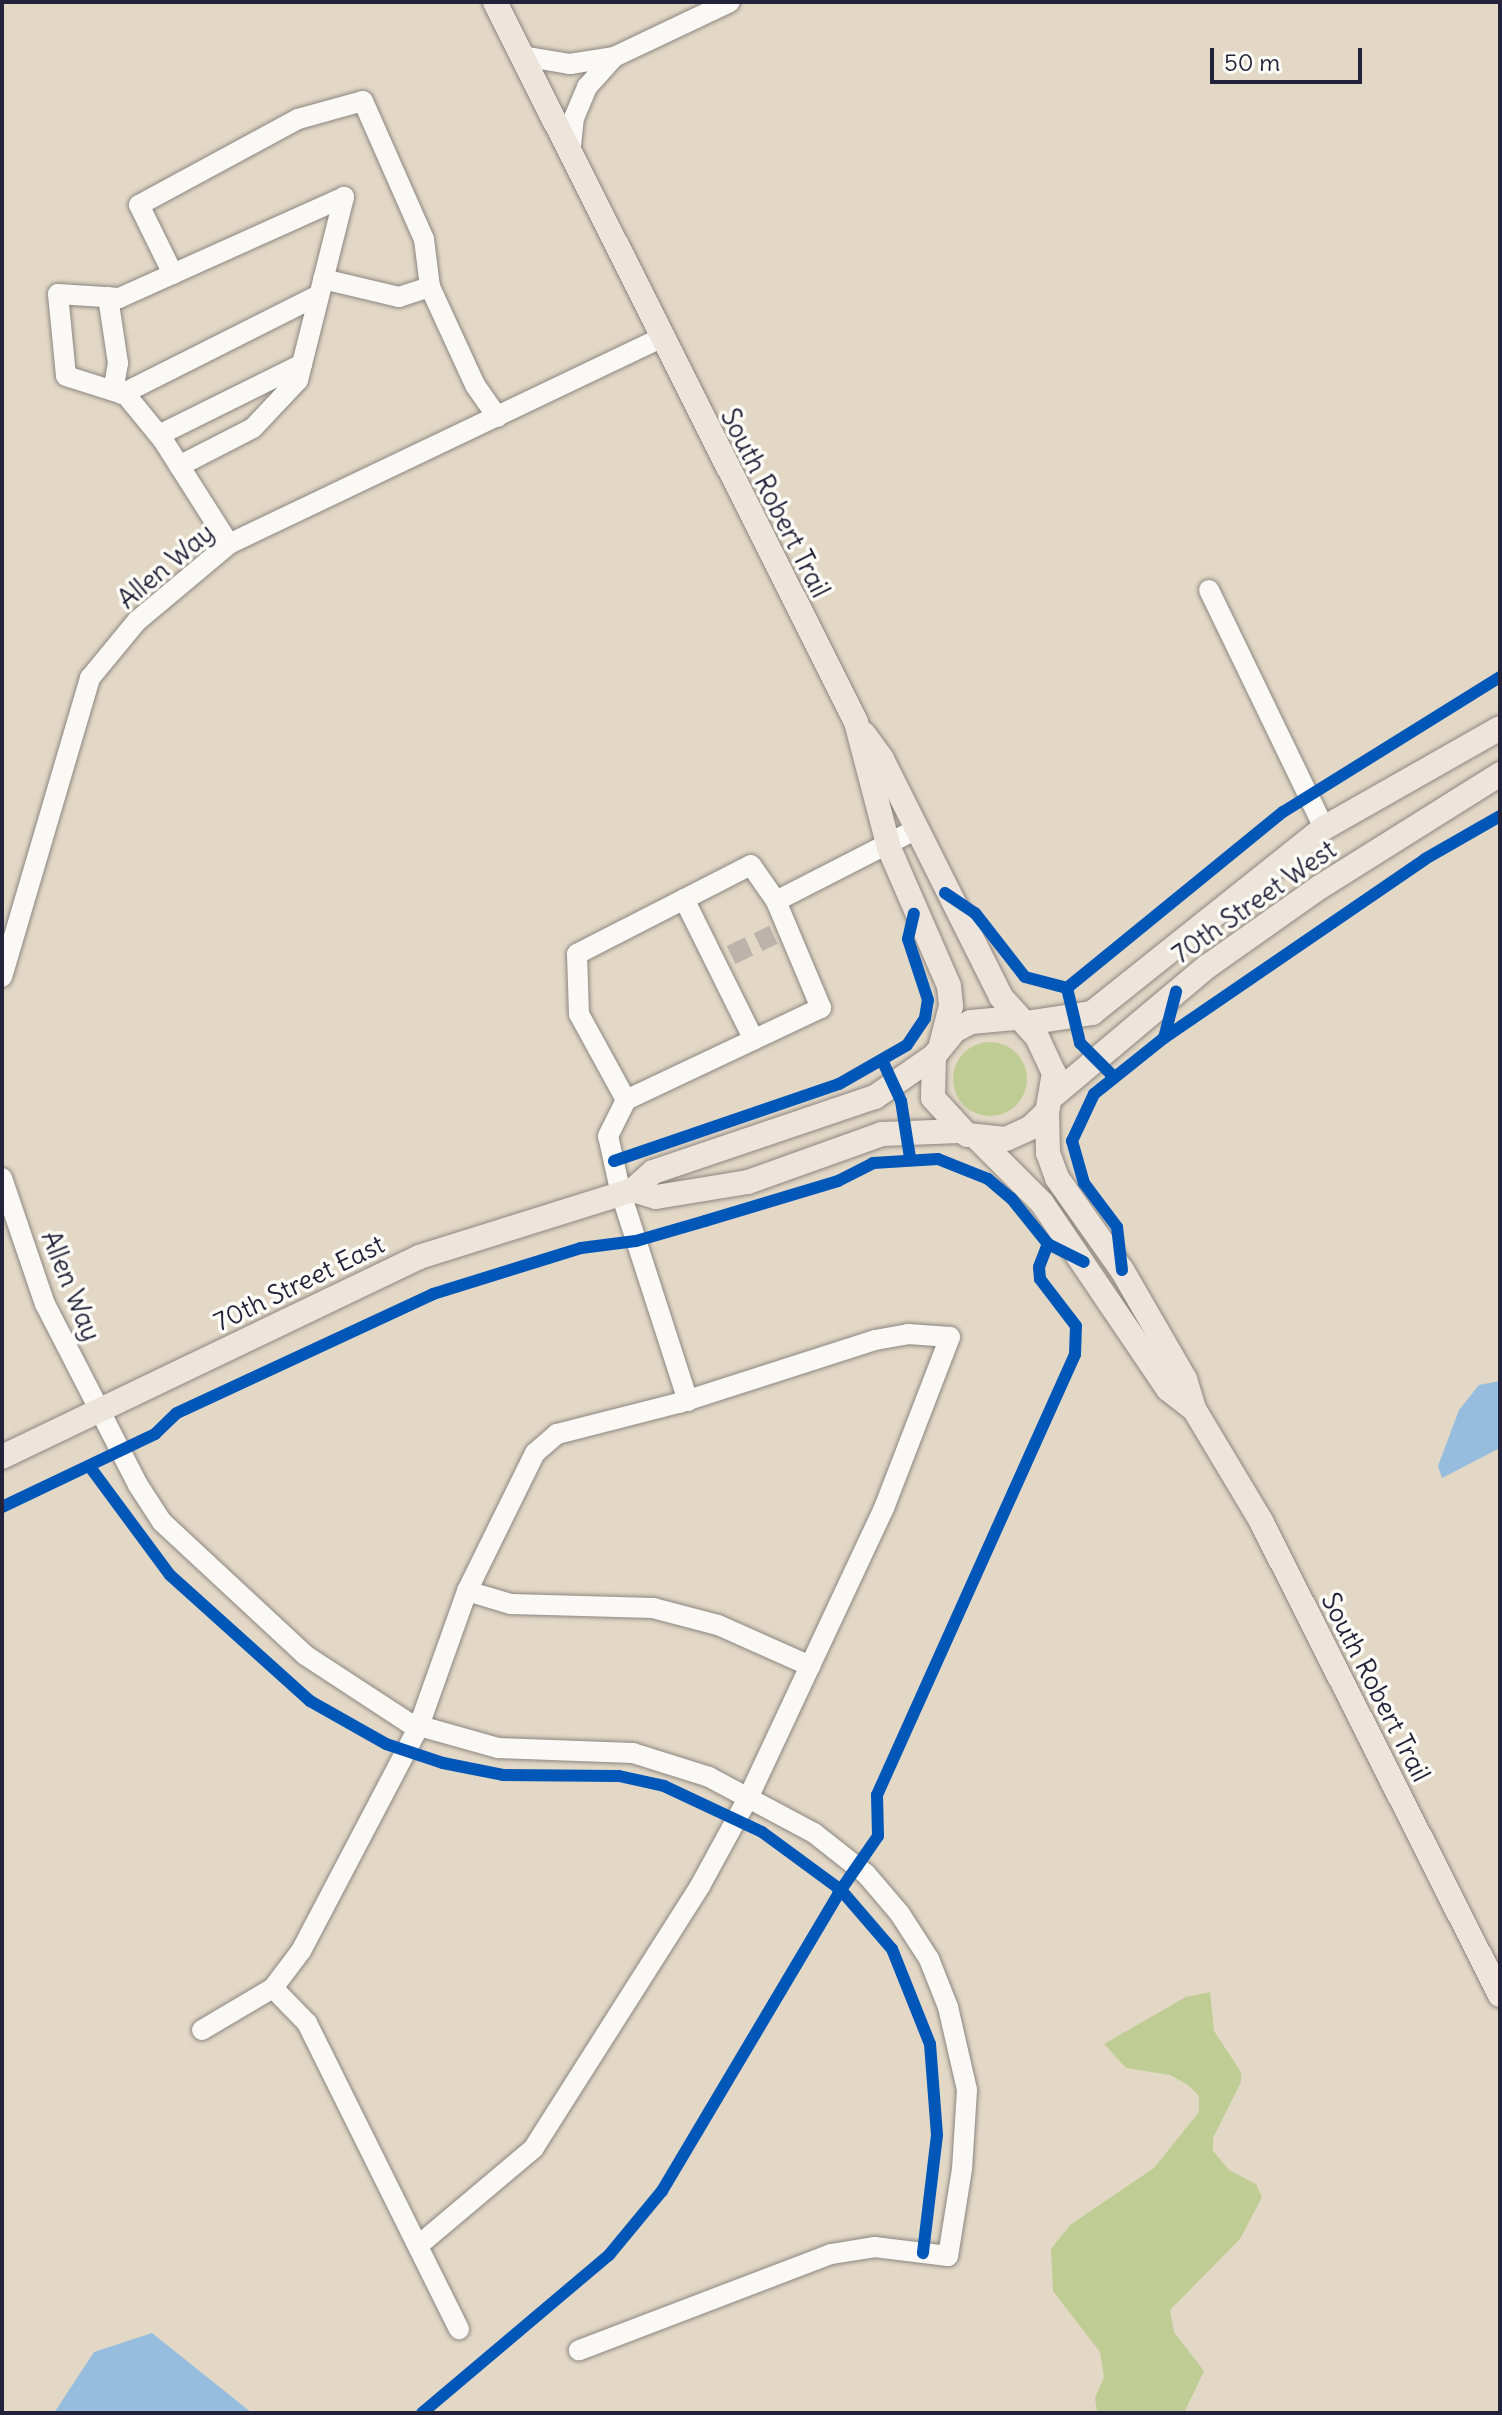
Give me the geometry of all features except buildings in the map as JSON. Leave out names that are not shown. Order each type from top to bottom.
[{"type":"main road","name":"South Robert Trail","points":[[495,2],[659,339],[856,722],[887,842],[914,914],[949,986],[951,1006],[938,1050]]},
{"type":"main road","points":[[856,722],[882,759],[915,830],[1020,1020],[1050,1059],[1050,1104],[1020,1134],[969,1134],[933,1098],[938,1050],[971,1022],[1020,1020]]},
{"type":"main road","name":"70th Street West","points":[[1020,1020],[1048,1024],[1092,1013],[1324,828],[1500,728]]},
{"type":"main road","name":"70th Street West","points":[[1050,1104],[1208,966],[1320,887],[1500,774]]},
{"type":"main road","name":"70th Street East","points":[[2,1457],[419,1257],[627,1192],[653,1172],[875,1097],[938,1050]]},
{"type":"main road","name":"South Robert Trail","points":[[1050,1104],[1045,1133],[1057,1178],[1152,1319],[1185,1379],[1194,1409],[1261,1521],[1500,1995]]},
{"type":"main road","name":"70th Street East","points":[[627,1192],[656,1197],[748,1182],[882,1134],[969,1134]]},
{"type":"main road","name":"South Robert Trail","points":[[969,1134],[1042,1203],[1168,1389],[1194,1409]]},
{"type":"street","points":[[522,56],[570,64],[614,57],[730,2]]},
{"type":"street","points":[[570,155],[574,118],[587,87],[614,57]]},
{"type":"street","points":[[173,274],[139,205],[298,119],[363,101],[424,239],[430,287],[475,385],[497,417]]},
{"type":"street","points":[[179,466],[253,428],[298,380],[344,197],[119,298],[58,294],[66,376],[117,392],[159,435],[229,544]]},
{"type":"street","points":[[117,392],[321,287],[399,297],[430,287]]},
{"type":"street","points":[[108,297],[118,363],[117,392]]},
{"type":"street","name":"Allen Way","points":[[2,977],[90,678],[137,621],[229,544],[659,339]]},
{"type":"street","points":[[159,435],[302,364]]},
{"type":"street","points":[[1209,590],[1324,828]]},
{"type":"street","points":[[776,901],[915,830]]},
{"type":"street","points":[[626,1100],[579,1014],[577,954],[751,865],[776,901],[780,932],[821,1008],[626,1100],[608,1136],[688,1401]]},
{"type":"street","points":[[684,899],[723,959],[754,1040]]},
{"type":"street","name":"Allen Way","points":[[2,1178],[45,1304],[99,1411],[162,1522],[305,1655],[344,1685],[419,1726],[498,1748],[647,1756],[675,1762],[814,1833],[866,1874],[900,1914],[929,1959],[948,2007],[967,2090],[962,2169],[948,2256],[875,2247],[831,2254],[579,2350]]},
{"type":"street","points":[[202,2030],[273,1988],[301,1951],[339,1885],[419,1726],[467,1591],[535,1453],[557,1434],[688,1401],[875,1340],[908,1334],[950,1337],[884,1508],[748,1798],[700,1886],[534,2148],[419,2245]]},
{"type":"street","points":[[467,1591],[511,1604],[653,1608],[718,1625],[810,1666]]},
{"type":"street","points":[[273,1988],[307,2023],[459,2329]]},
{"type":"green space","points":[[990,1042],[1011,1048],[1021,1058],[1027,1079],[1021,1100],[1011,1110],[990,1116],[969,1110],[959,1100],[953,1079],[959,1058],[969,1048]]},
{"type":"green space","points":[[1210,1992],[1214,2031],[1241,2072],[1241,2082],[1213,2138],[1213,2151],[1229,2170],[1256,2184],[1262,2197],[1240,2239],[1170,2310],[1174,2332],[1204,2371],[1184,2413],[1097,2413],[1095,2398],[1104,2377],[1100,2352],[1053,2291],[1051,2249],[1070,2225],[1154,2168],[1199,2112],[1199,2096],[1188,2085],[1170,2075],[1126,2068],[1104,2044],[1186,1997]]},
{"type":"water","points":[[1500,1381],[1500,1448],[1442,1478],[1438,1466],[1459,1410],[1479,1385]]},
{"type":"water","points":[[152,2333],[252,2413],[54,2413],[94,2352]]},
{"type":"tunnel","points":[[731,955],[773,935]]},
{"type":"cycle path","points":[[945,893],[975,913],[1025,977],[1067,988],[1283,812],[1500,677]]},
{"type":"cycle path","points":[[1164,1038],[1425,859],[1500,816]]},
{"type":"cycle path","points":[[614,1161],[839,1084],[907,1045],[925,1018],[928,1000],[908,939],[914,914]]},
{"type":"cycle path","points":[[1067,988],[1080,1043],[1113,1076]]},
{"type":"cycle path","points":[[1122,1270],[1117,1227],[1084,1183],[1072,1141],[1094,1094],[1164,1038],[1176,992]]},
{"type":"cycle path","points":[[883,1062],[901,1101],[910,1158]]},
{"type":"cycle path","points":[[2,1507],[155,1434],[177,1413],[433,1294],[581,1248],[636,1241],[705,1221],[838,1181],[873,1163],[938,1159],[988,1179],[1011,1198],[1048,1244],[1084,1262]]},
{"type":"cycle path","points":[[422,2413],[609,2255],[662,2191],[838,1894],[878,1836],[877,1795],[1075,1354],[1076,1326],[1040,1279],[1039,1267],[1048,1244]]},
{"type":"cycle path","points":[[90,1467],[170,1575],[310,1701],[386,1744],[443,1763],[503,1775],[619,1776],[664,1786],[762,1832],[841,1890],[892,1949],[930,2044],[937,2135],[923,2253]]}]
